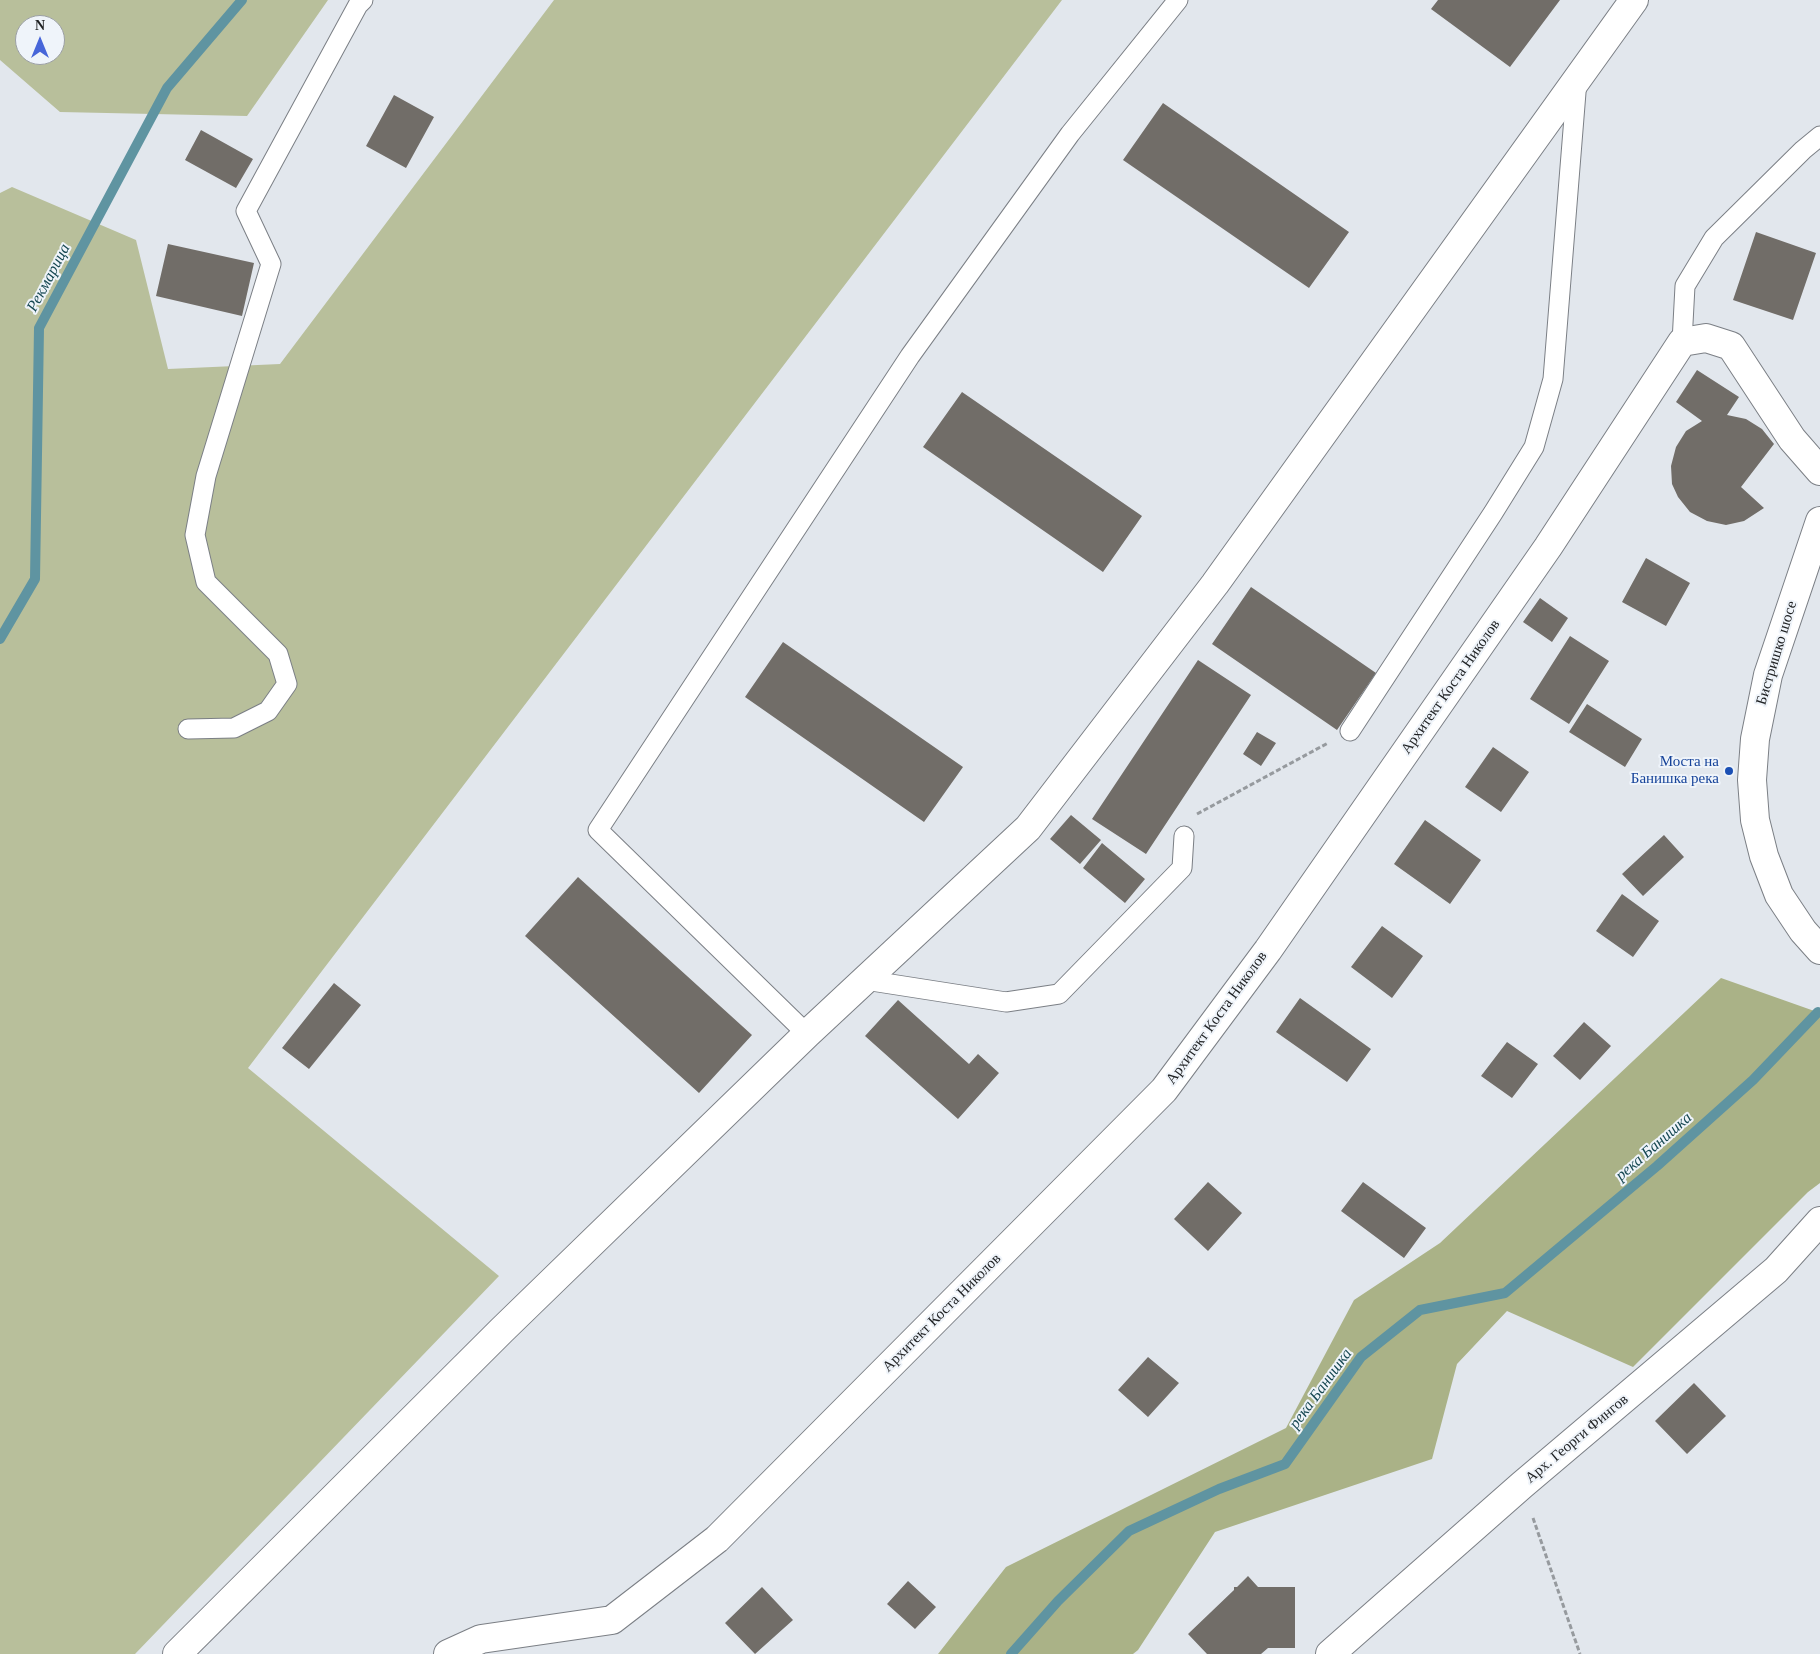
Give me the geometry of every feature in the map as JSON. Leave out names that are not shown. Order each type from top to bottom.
[{"type":"street","points":[[177,1654],[494,1337],[807,1034],[1028,828],[1215,584],[1634,0]]},
{"type":"street","points":[[1682,342],[1706,338],[1731,346],[1792,439],[1820,471]]},
{"type":"street","name":"Архитект Коста Николов","points":[[448,1654],[481,1639],[612,1620],[717,1540],[1164,1090],[1268,950],[1543,555],[1682,342]]},
{"type":"street","name":"Бистришко шосе","points":[[1820,521],[1768,675],[1755,739],[1752,780],[1755,820],[1764,856],[1779,895],[1803,931],[1820,950]]},
{"type":"street","name":"Арх. Георги Фингов","points":[[1330,1654],[1522,1485],[1776,1270],[1820,1221]]},
{"type":"lane","points":[[188,729],[234,728],[268,711],[287,684],[278,654],[206,582],[195,535],[206,476],[271,264],[246,212],[358,5],[363,0]]},
{"type":"lane","points":[[807,1034],[598,830],[910,356],[1070,134],[1178,0]]},
{"type":"lane","points":[[1350,731],[1534,447],[1553,379],[1578,79]]},
{"type":"lane","points":[[1682,342],[1685,286],[1714,238],[1803,150],[1820,136]]},
{"type":"lane","points":[[865,980],[1006,1002],[1059,994],[1182,868],[1184,836]]},
{"type":"path","points":[[1184,836],[1197,814],[1350,731]]},
{"type":"path","points":[[1522,1485],[1580,1654]]},
{"type":"green space","points":[[0,0],[328,0],[247,116],[60,112],[0,60]]},
{"type":"green space","points":[[554,0],[1062,0],[248,1068],[499,1276],[135,1654],[0,1654],[0,193],[12,187],[136,240],[168,369],[280,364]]},
{"type":"green space","points":[[1721,978],[1820,1013],[1820,1183],[1808,1192],[1633,1367],[1507,1311],[1457,1364],[1432,1459],[1215,1532],[1138,1650],[1133,1654],[938,1654],[1006,1567],[1286,1428],[1354,1300],[1440,1243]]},
{"type":"building","points":[[1438,0],[1560,0],[1510,67],[1431,9]]},
{"type":"building","points":[[394,95],[434,117],[406,168],[366,146]]},
{"type":"building","points":[[1163,103],[1349,232],[1309,288],[1123,160]]},
{"type":"building","points":[[201,130],[253,159],[236,188],[185,160]]},
{"type":"building","points":[[1756,232],[1816,253],[1793,320],[1733,300]]},
{"type":"building","points":[[168,244],[254,263],[242,316],[156,296]]},
{"type":"building","points":[[1697,370],[1739,397],[1727,415],[1746,419],[1762,429],[1774,444],[1741,487],[1764,508],[1744,521],[1726,525],[1707,521],[1690,512],[1678,497],[1672,484],[1671,466],[1676,447],[1686,431],[1702,421],[1676,402]]},
{"type":"building","points":[[962,392],[1142,516],[1103,572],[923,447]]},
{"type":"building","points":[[1646,558],[1690,583],[1666,626],[1622,602]]},
{"type":"building","points":[[1251,587],[1376,673],[1337,730],[1212,644]]},
{"type":"building","points":[[1540,598],[1568,618],[1552,642],[1523,622]]},
{"type":"building","points":[[1570,636],[1609,661],[1569,724],[1530,699]]},
{"type":"building","points":[[783,642],[963,767],[924,822],[745,697]]},
{"type":"building","points":[[1198,660],[1251,695],[1146,854],[1092,819]]},
{"type":"building","points":[[1587,704],[1642,739],[1625,767],[1569,732]]},
{"type":"building","points":[[1257,732],[1276,743],[1261,766],[1243,754]]},
{"type":"building","points":[[1493,747],[1529,772],[1501,812],[1465,787]]},
{"type":"building","points":[[1071,815],[1101,840],[1080,864],[1050,839]]},
{"type":"building","points":[[1425,820],[1481,860],[1450,904],[1394,864]]},
{"type":"building","points":[[1664,835],[1684,857],[1643,896],[1622,874]]},
{"type":"building","points":[[1102,843],[1145,879],[1125,903],[1083,868]]},
{"type":"building","points":[[578,877],[752,1035],[699,1093],[525,936]]},
{"type":"building","points":[[1622,894],[1659,921],[1633,957],[1596,931]]},
{"type":"building","points":[[1382,926],[1423,956],[1392,998],[1351,967]]},
{"type":"building","points":[[334,983],[361,1005],[309,1069],[282,1048]]},
{"type":"building","points":[[1300,998],[1371,1049],[1347,1082],[1276,1032]]},
{"type":"building","points":[[898,1000],[969,1064],[978,1054],[999,1073],[958,1119],[865,1036]]},
{"type":"building","points":[[1584,1022],[1611,1046],[1580,1080],[1553,1056]]},
{"type":"building","points":[[1507,1042],[1538,1064],[1512,1098],[1481,1076]]},
{"type":"building","points":[[1208,1182],[1242,1213],[1208,1251],[1174,1219]]},
{"type":"building","points":[[1363,1182],[1426,1228],[1404,1258],[1341,1211]]},
{"type":"building","points":[[1148,1357],[1179,1383],[1148,1417],[1118,1390]]},
{"type":"building","points":[[1694,1383],[1726,1416],[1687,1454],[1655,1421]]},
{"type":"building","points":[[1248,1576],[1258,1587],[1295,1587],[1295,1648],[1268,1648],[1261,1654],[1207,1654],[1188,1634],[1234,1590],[1234,1587],[1237,1587]]},
{"type":"building","points":[[908,1581],[936,1607],[915,1629],[887,1604]]},
{"type":"building","points":[[762,1587],[793,1620],[755,1654],[725,1623]]},
{"type":"waterway","name":"Рекмарица","points":[[0,639],[35,579],[39,328],[167,88],[242,0]]},
{"type":"waterway","name":"река Банишка","points":[[1011,1654],[1058,1601],[1129,1531],[1219,1489],[1285,1464],[1361,1357],[1420,1310],[1505,1293],[1657,1166],[1753,1080],[1818,1012]]},
{"type":"place","name":"Моста на Банишка река","points":[[1729,771]]}]
